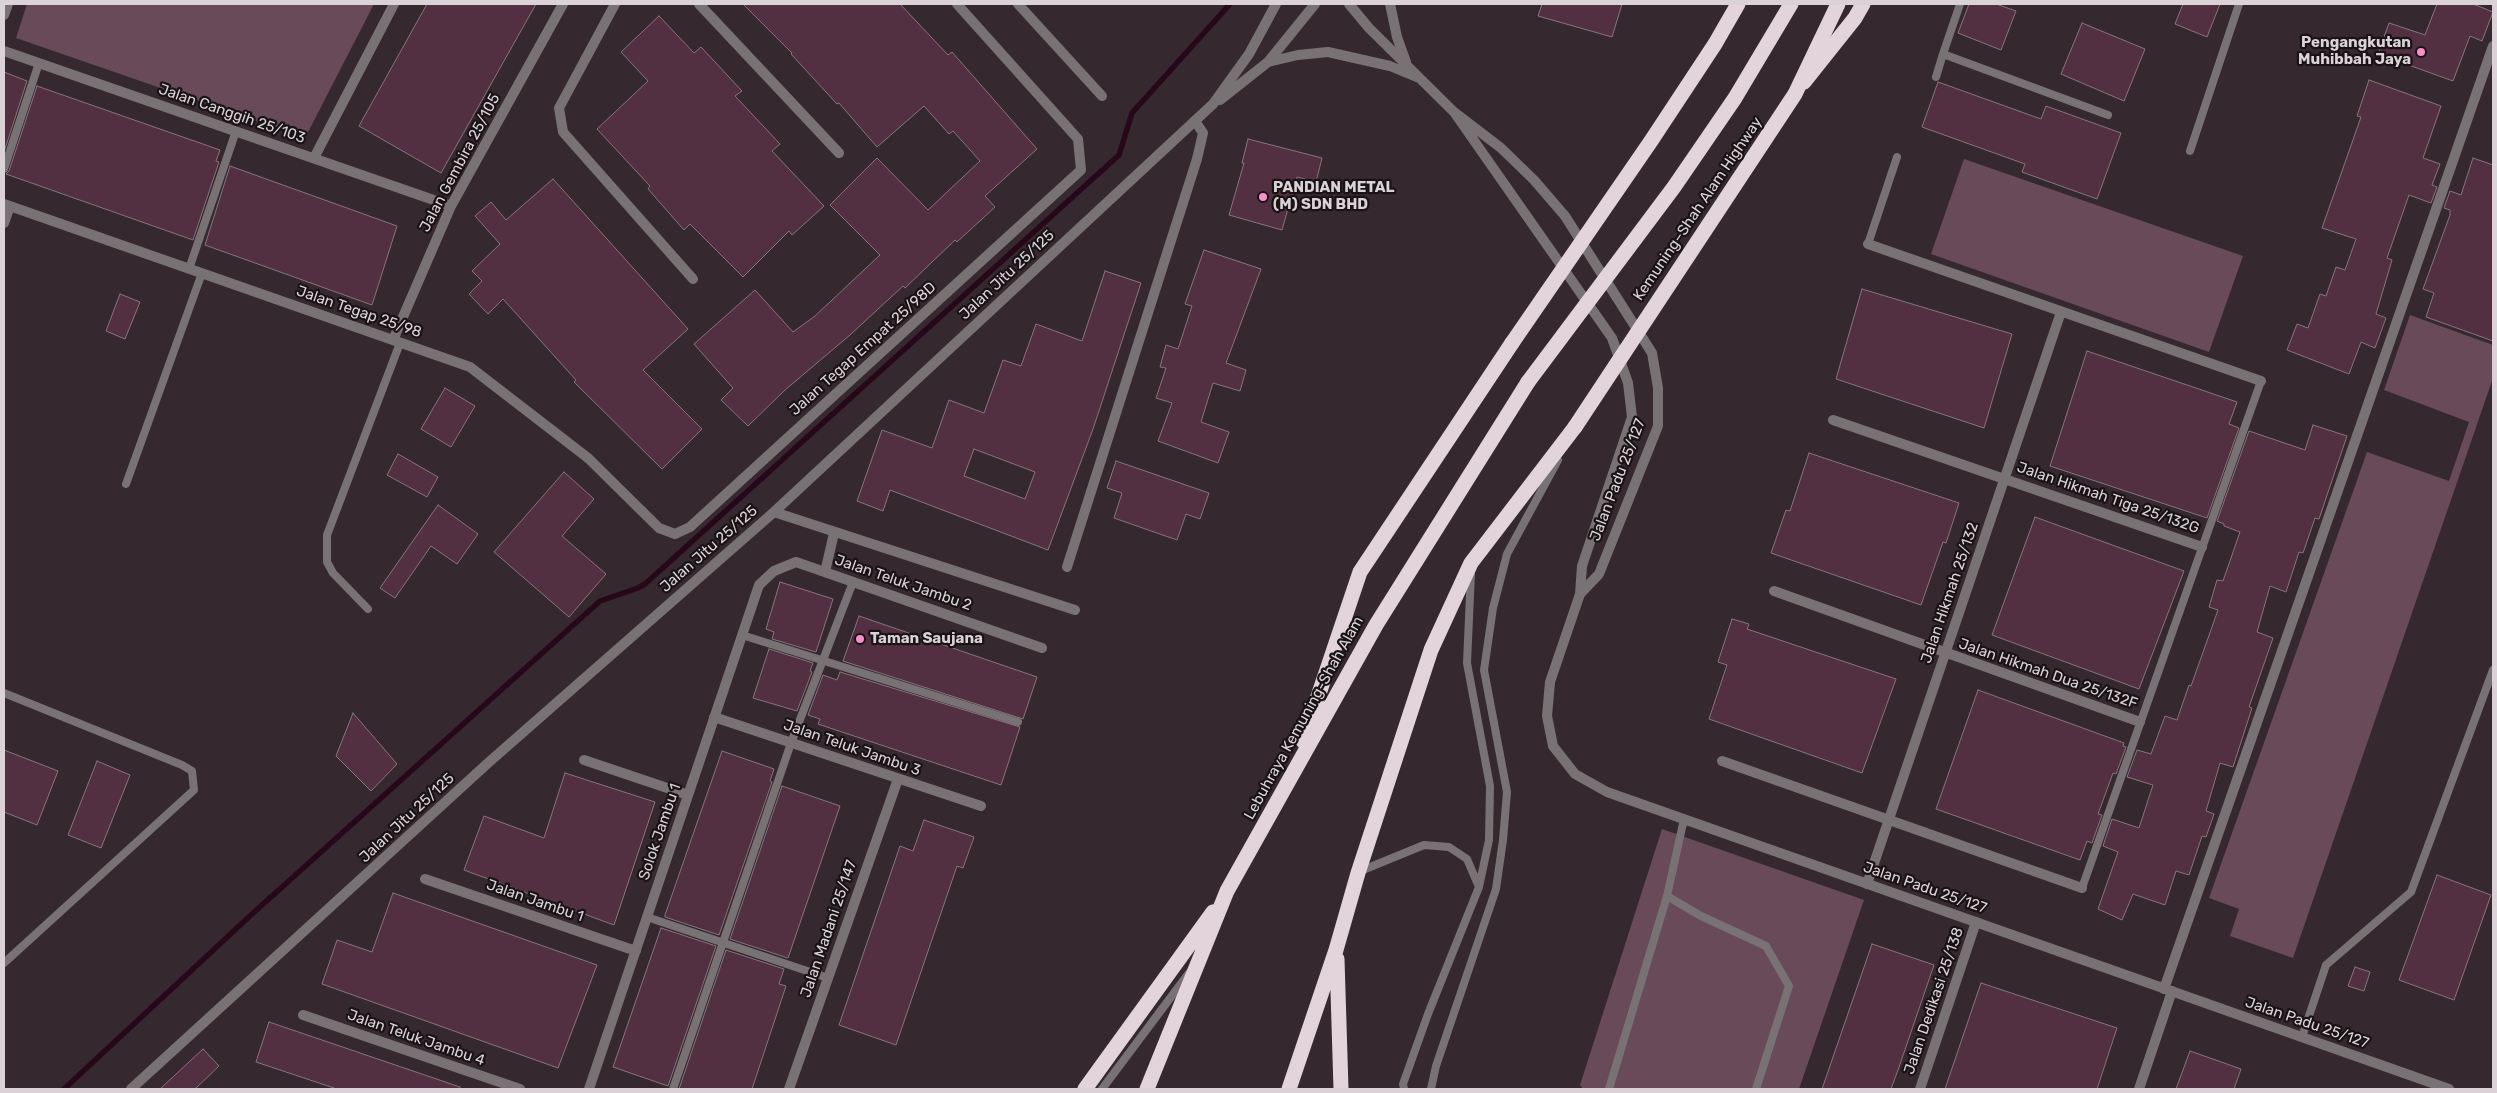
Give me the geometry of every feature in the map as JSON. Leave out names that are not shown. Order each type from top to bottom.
[{"type":"highway","points":[[1292,776],[1360,572],[1512,343],[1715,44],[1738,4]]},
{"type":"highway","name":"Kemuning–Shah Alam Highway","points":[[1528,382],[1674,188],[1735,98],[1791,4]]},
{"type":"highway","name":"Kemuning–Shah Alam Highway","points":[[1575,427],[1795,94],[1838,4]]},
{"type":"highway","points":[[1795,94],[1855,18],[1863,4]]},
{"type":"highway","name":"Lebuhraya Kemuning-Shah Alam","points":[[1147,1089],[1227,891],[1376,625],[1528,382]]},
{"type":"highway","points":[[1289,1089],[1336,950],[1358,873],[1431,650],[1471,564],[1575,427]]},
{"type":"highway","points":[[1085,1089],[1227,891]]},
{"type":"highway","points":[[1336,950],[1340,1089]]},
{"type":"street","points":[[4,15],[8,4]]},
{"type":"street","points":[[314,158],[394,4]]},
{"type":"street","name":"Jalan Gembira 25/105","points":[[397,341],[451,206],[563,4]]},
{"type":"street","points":[[615,4],[559,108],[563,132],[693,279]]},
{"type":"street","points":[[699,4],[839,153]]},
{"type":"street","name":"Jalan Tegap Empat 25/98D","points":[[659,528],[675,534],[690,528],[1081,170],[1078,139],[957,4]]},
{"type":"street","points":[[1018,4],[1102,96]]},
{"type":"street","name":"Jalan Jitu 25/125","points":[[131,1089],[488,763],[774,512],[1213,104],[1249,54],[1276,4]]},
{"type":"street","points":[[1213,104],[1238,87],[1268,62],[1314,4]]},
{"type":"street","name":"Jalan Padu 25/127","points":[[1348,4],[1369,28],[1454,112],[1501,148],[1534,180],[1565,216],[1652,353],[1658,388],[1658,426],[1599,574],[1580,594]]},
{"type":"street","points":[[1390,4],[1397,37],[1408,65]]},
{"type":"street","points":[[2139,1089],[2168,990],[2493,46]]},
{"type":"street","name":"Jalan Canggih 25/103","points":[[4,51],[451,206]]},
{"type":"street","points":[[1268,62],[1298,55],[1328,52],[1390,66],[1424,81]]},
{"type":"street","name":"Jalan Padu 25/127","points":[[1454,112],[1612,338],[1628,383],[1632,417],[1582,566],[1580,594],[1550,682],[1547,716],[1553,746],[1575,774],[1607,792],[2446,1089]]},
{"type":"street","points":[[1067,567],[1197,159],[1203,134],[1195,121]]},
{"type":"street","points":[[4,223],[7,205]]},
{"type":"street","name":"Jalan Tegap 25/98","points":[[7,205],[470,367],[588,458],[659,528]]},
{"type":"street","points":[[1868,244],[2261,381]]},
{"type":"street","name":"Jalan Hikmah 25/132","points":[[1867,884],[2061,312]]},
{"type":"street","name":"Jalan Hikmah Tiga 25/132G","points":[[1833,420],[2202,547]]},
{"type":"street","points":[[774,512],[1075,610]]},
{"type":"street","points":[[825,572],[834,533]]},
{"type":"street","name":"Jalan Teluk Jambu 2","points":[[759,585],[774,571],[796,562],[1042,648]]},
{"type":"street","name":"Solok Jambu 1","points":[[589,1089],[759,585]]},
{"type":"street","name":"Jalan Hikmah Dua 25/132F","points":[[1774,591],[1945,654],[2140,722]]},
{"type":"street","name":"Jalan Teluk Jambu 3","points":[[714,717],[981,806]]},
{"type":"street","points":[[584,760],[688,795]]},
{"type":"street","points":[[1722,761],[2082,888]]},
{"type":"street","name":"Jalan Madani 25/147","points":[[789,1089],[898,779]]},
{"type":"street","name":"Jalan Jambu 1","points":[[425,879],[636,951]]},
{"type":"street","name":"Jalan Dedikasi 25/138","points":[[1920,1089],[1976,922]]},
{"type":"street","name":"Jalan Teluk Jambu 4","points":[[303,1015],[520,1089]]},
{"type":"lane","points":[[1936,77],[1960,4]]},
{"type":"lane","points":[[2190,151],[2239,4]]},
{"type":"lane","points":[[1943,54],[2108,114]]},
{"type":"lane","points":[[4,169],[39,63]]},
{"type":"lane","points":[[189,269],[236,131]]},
{"type":"lane","points":[[1868,244],[1897,157]]},
{"type":"lane","points":[[126,484],[202,273]]},
{"type":"lane","points":[[368,609],[333,573],[327,562],[327,535],[397,341]]},
{"type":"lane","points":[[2082,888],[2261,381]]},
{"type":"lane","points":[[1431,1089],[1436,1066],[1496,889],[1502,850],[1506,792],[1484,670],[1493,608],[1507,554],[1575,427]]},
{"type":"lane","points":[[1403,1088],[1428,1014],[1479,887],[1489,840],[1490,786],[1467,663],[1471,564]]},
{"type":"lane","points":[[673,1089],[791,743],[853,582]]},
{"type":"lane","points":[[742,635],[1018,722]]},
{"type":"lane","points":[[2302,1037],[2326,965],[2411,892],[2493,670]]},
{"type":"lane","points":[[4,694],[182,765],[192,771],[194,790],[4,963]]},
{"type":"lane","points":[[1609,1089],[1668,896],[1684,819]]},
{"type":"lane","points":[[1358,873],[1424,845],[1449,847],[1466,859],[1479,887]]},
{"type":"lane","points":[[1668,896],[1701,916],[1766,946],[1789,986],[1756,1089]]},
{"type":"lane","points":[[647,917],[828,978]]},
{"type":"lane","points":[[1102,1089],[1201,956]]},
{"type":"shaded area","points":[[27,4],[374,4],[305,138],[16,38]]},
{"type":"shaded area","points":[[1964,159],[2243,256],[2209,352],[1931,254]]},
{"type":"shaded area","points":[[2410,315],[2493,345],[2493,378],[2293,958],[2230,936],[2239,909],[2209,898],[2367,452],[2449,481],[2469,422],[2384,390]]},
{"type":"shaded area","points":[[1662,829],[1864,900],[1799,1089],[1583,1089],[1580,1085]]},
{"type":"building","points":[[427,4],[536,4],[441,173],[359,126]]},
{"type":"building","points":[[743,4],[900,4],[948,55],[952,52],[1037,149],[985,196],[995,207],[957,242],[955,240],[905,288],[903,286],[850,335],[785,390],[748,426],[721,400],[733,388],[694,344],[755,290],[793,332],[815,316],[880,255],[830,205],[877,158],[928,210],[980,161],[953,131],[949,134],[924,106],[877,147],[839,103],[837,104],[792,53]]},
{"type":"building","points":[[1542,4],[1622,4],[1612,37],[1538,16]]},
{"type":"building","points":[[1969,4],[1996,4],[2016,11],[2001,50],[1958,33]]},
{"type":"building","points":[[2183,4],[2220,4],[2207,37],[2175,24]]},
{"type":"building","points":[[2437,4],[2473,4],[2493,12],[2482,41],[2470,36],[2453,81],[2378,54],[2389,23],[2425,35]]},
{"type":"building","points":[[659,16],[694,53],[701,47],[742,91],[735,96],[780,144],[772,151],[824,206],[792,235],[789,231],[743,277],[690,224],[684,230],[648,189],[650,186],[597,129],[648,81],[621,52]]},
{"type":"building","points":[[2082,23],[2145,49],[2124,101],[2061,74]]},
{"type":"building","points":[[4,72],[27,81],[4,152]]},
{"type":"building","points":[[2369,80],[2441,106],[2423,158],[2440,164],[2432,185],[2437,187],[2431,203],[2409,195],[2387,258],[2392,260],[2376,314],[2386,318],[2375,348],[2361,342],[2349,374],[2287,350],[2297,324],[2308,328],[2320,294],[2326,296],[2336,267],[2345,270],[2356,239],[2322,228],[2361,117],[2357,116]]},
{"type":"building","points":[[1938,82],[2041,119],[2046,106],[2121,133],[2097,199],[2022,172],[2025,164],[1922,127]]},
{"type":"building","points":[[37,86],[220,150],[216,161],[219,162],[193,240],[6,174],[9,171]]},
{"type":"building","points":[[1248,139],[1322,158],[1316,182],[1297,177],[1282,230],[1229,215],[1244,163],[1242,163]]},
{"type":"building","points":[[2473,158],[2493,165],[2493,341],[2426,317],[2434,293],[2423,289],[2450,215],[2450,210],[2444,208],[2450,191],[2461,195]]},
{"type":"building","points":[[230,166],[397,226],[372,305],[205,245]]},
{"type":"building","points":[[553,179],[688,329],[643,370],[702,429],[662,469],[574,382],[576,380],[503,299],[488,314],[469,294],[482,281],[472,271],[500,244],[475,216],[491,202],[506,220]]},
{"type":"building","points":[[1204,250],[1261,269],[1226,363],[1246,370],[1240,391],[1213,383],[1201,422],[1229,432],[1218,463],[1158,441],[1172,403],[1156,398],[1166,368],[1160,367],[1166,345],[1178,349],[1192,306],[1185,304]]},
{"type":"building","points":[[1105,271],[1141,283],[1093,429],[1048,550],[890,490],[883,511],[857,501],[882,430],[932,448],[949,400],[984,413],[1003,360],[1021,366],[1036,324],[1082,341]],"holes":[[[974,449],[1035,472],[1025,499],[964,476]]]},
{"type":"building","points":[[1862,289],[2012,334],[1984,428],[1836,379]]},
{"type":"building","points":[[120,294],[140,302],[125,339],[106,331]]},
{"type":"building","points":[[2087,351],[2237,402],[2229,424],[2239,428],[2207,518],[2050,466]]},
{"type":"building","points":[[445,388],[475,406],[451,447],[421,429]]},
{"type":"building","points":[[2313,425],[2347,436],[2319,519],[2315,518],[2303,553],[2299,552],[2286,592],[2270,586],[2257,632],[2273,638],[2249,707],[2252,708],[2233,767],[2220,763],[2206,811],[2214,814],[2206,837],[2202,836],[2189,875],[2176,871],[2165,905],[2133,894],[2122,920],[2098,909],[2118,852],[2103,846],[2112,819],[2139,828],[2153,785],[2127,777],[2137,750],[2151,754],[2165,716],[2177,720],[2218,610],[2209,607],[2217,580],[2223,581],[2240,532],[2217,521],[2249,431],[2305,450]]},
{"type":"building","points":[[1809,453],[1959,503],[1946,543],[1943,542],[1921,605],[1771,553],[1786,510],[1790,511]]},
{"type":"building","points":[[398,454],[438,477],[427,497],[387,475]]},
{"type":"building","points":[[1116,461],[1209,493],[1200,519],[1186,514],[1177,540],[1114,518],[1122,493],[1107,488]]},
{"type":"building","points":[[564,472],[594,499],[562,536],[606,574],[569,617],[494,552]]},
{"type":"building","points":[[438,505],[478,534],[457,564],[431,546],[395,598],[380,588]]},
{"type":"building","points":[[2035,517],[2184,571],[2139,689],[1992,635]]},
{"type":"building","points":[[780,582],[833,599],[816,652],[772,639],[774,632],[766,629]]},
{"type":"building","points":[[859,616],[1037,677],[1023,719],[843,661]]},
{"type":"building","points":[[1732,619],[1749,624],[1747,629],[1896,679],[1862,773],[1709,719],[1727,665],[1718,662]]},
{"type":"building","points":[[769,649],[813,663],[810,671],[812,672],[797,711],[753,698]]},
{"type":"building","points":[[840,672],[1020,727],[1001,785],[818,724],[820,719],[808,715],[823,675],[837,680]]},
{"type":"building","points":[[1978,690],[2124,743],[2123,746],[2126,747],[2116,774],[2113,773],[2098,814],[2102,815],[2092,843],[2087,841],[2080,860],[1936,809]]},
{"type":"building","points":[[353,713],[397,764],[371,791],[336,756]]},
{"type":"building","points":[[4,750],[58,771],[37,825],[4,812]]},
{"type":"building","points":[[722,751],[774,769],[770,781],[772,782],[719,935],[665,917],[665,915]]},
{"type":"building","points":[[97,761],[130,775],[101,848],[68,835]]},
{"type":"building","points":[[565,773],[655,802],[614,925],[464,870],[484,816],[544,838]]},
{"type":"building","points":[[782,786],[840,806],[788,958],[730,939]]},
{"type":"building","points":[[924,820],[974,837],[963,868],[957,866],[896,1045],[839,1025],[900,846],[913,851]]},
{"type":"building","points":[[2437,875],[2491,895],[2454,1000],[2399,980]]},
{"type":"building","points":[[393,893],[597,965],[558,1068],[322,984],[337,940],[372,952]]},
{"type":"building","points":[[661,928],[716,946],[668,1086],[613,1067]]},
{"type":"building","points":[[1872,944],[1934,965],[1898,1070],[1891,1089],[1822,1089]]},
{"type":"building","points":[[726,950],[784,969],[779,984],[786,986],[752,1089],[679,1089]]},
{"type":"building","points":[[2355,967],[2370,972],[2364,991],[2348,986]]},
{"type":"building","points":[[1981,983],[2117,1028],[2097,1089],[1945,1089]]},
{"type":"building","points":[[269,1022],[460,1087],[460,1089],[337,1089],[256,1062]]},
{"type":"building","points":[[203,1049],[219,1066],[195,1089],[160,1089]]},
{"type":"building","points":[[2190,1051],[2241,1069],[2234,1089],[2176,1089]]},
{"type":"waterway","points":[[64,1089],[251,915],[600,601],[645,584],[1119,155],[1132,113],[1230,4]]},
{"type":"place","name":"Pengangkutan Muhibbah Jaya","points":[[2421,52]]},
{"type":"place","name":"PANDIAN METAL (M) SDN BHD","points":[[1263,197]]},
{"type":"place","name":"Taman Saujana","points":[[860,639]]}]
